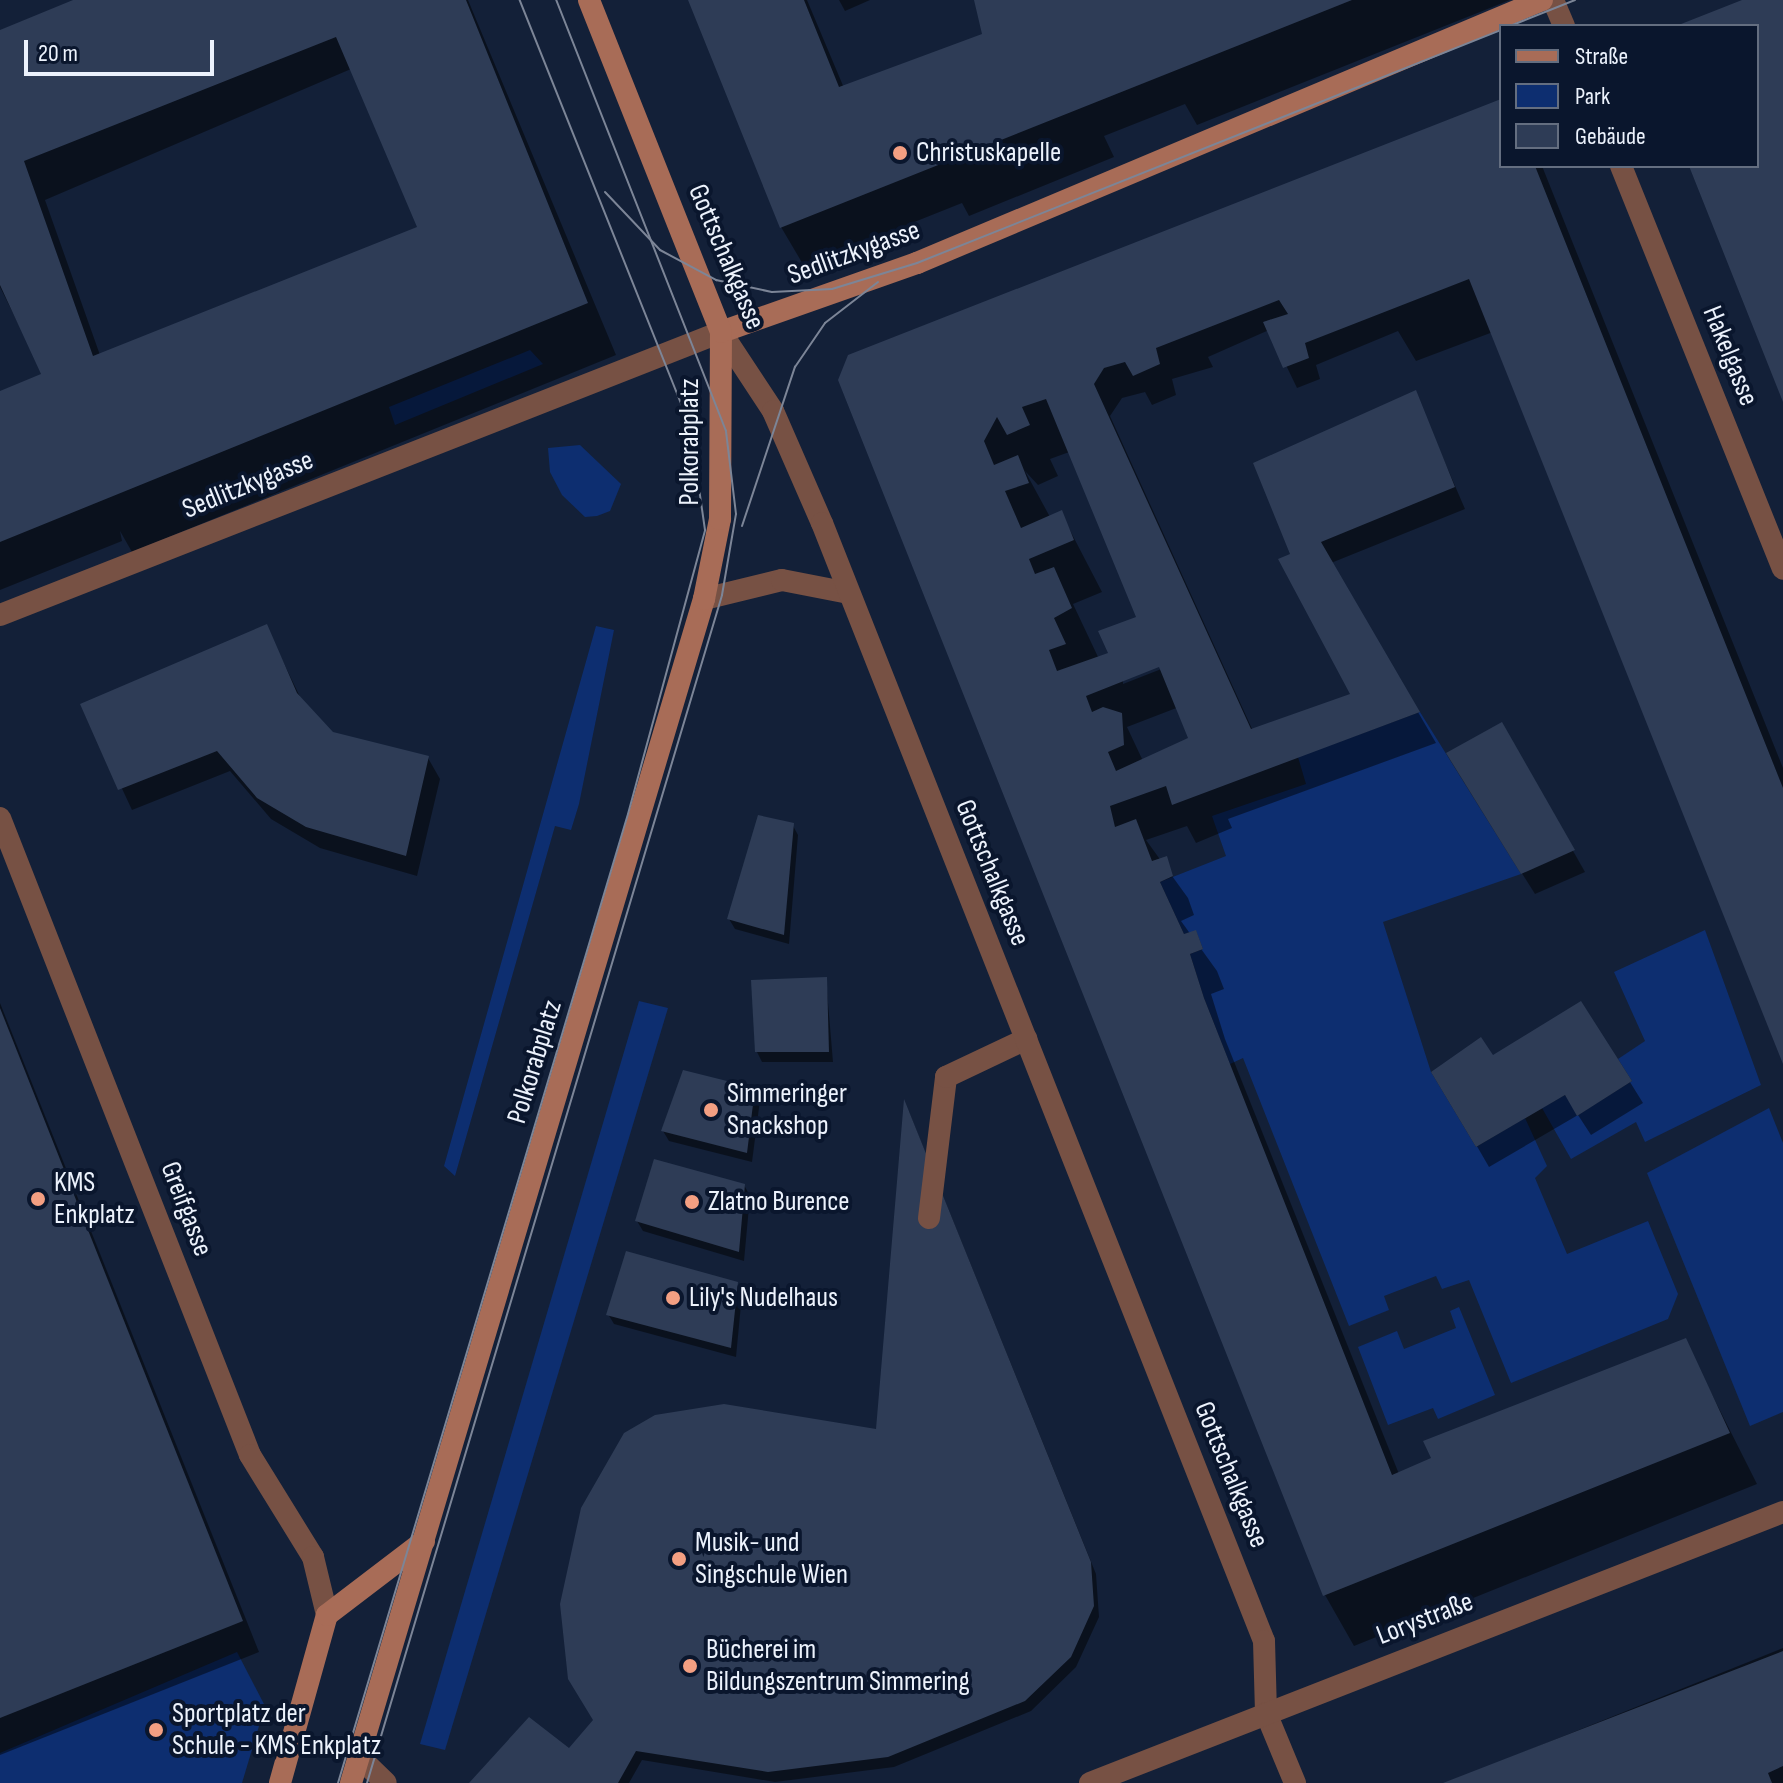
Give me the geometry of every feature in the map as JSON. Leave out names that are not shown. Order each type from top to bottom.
[{"type":"main road","name":"Gottschalkgasse","points":[[589,0],[721,332]]},
{"type":"main road","name":"Sedlitzkygasse","points":[[721,332],[917,263],[1542,0]]},
{"type":"main road","name":"Polkorabplatz","points":[[351,1783],[704,599],[722,489],[721,332]]},
{"type":"main road","points":[[280,1783],[327,1615],[424,1541]]},
{"type":"street","points":[[1553,0],[1563,24]]},
{"type":"street","name":"Hakelgasse","points":[[1622,168],[1783,569]]},
{"type":"street","name":"Gottschalkgasse","points":[[721,332],[773,411],[849,593],[1026,1039],[1264,1641],[1266,1713],[1295,1783]]},
{"type":"street","name":"Sedlitzkygasse","points":[[0,615],[721,332]]},
{"type":"street","points":[[704,599],[782,580],[849,593]]},
{"type":"street","name":"Greifgasse","points":[[0,818],[250,1455],[313,1557],[327,1615]]},
{"type":"street","points":[[929,1218],[946,1077],[1026,1039]]},
{"type":"street","name":"Lorystraße","points":[[1090,1783],[1783,1512]]},
{"type":"street","points":[[359,1757],[386,1783]]},
{"type":"green space","points":[[530,350],[543,364],[395,425],[389,407]]},
{"type":"green space","points":[[580,445],[621,484],[610,511],[597,516],[585,517],[562,495],[550,472],[548,448]]},
{"type":"green space","points":[[596,626],[614,630],[579,804],[571,830],[555,826],[455,1176],[444,1166]]},
{"type":"green space","points":[[1420,712],[1521,874],[1383,922],[1431,1072],[1476,1147],[1525,1118],[1547,1166],[1535,1178],[1567,1254],[1648,1221],[1678,1294],[1668,1319],[1511,1383],[1469,1280],[1442,1289],[1436,1276],[1384,1296],[1389,1310],[1349,1326],[1243,1058],[1230,1064],[1204,998],[1190,954],[1203,949],[1196,931],[1184,934],[1160,882],[1226,856],[1212,816],[1306,784],[1298,757]]},
{"type":"green space","points":[[1705,930],[1761,1085],[1645,1142],[1636,1122],[1571,1159],[1542,1108],[1565,1095],[1578,1115],[1632,1081],[1618,1059],[1645,1041],[1614,972]]},
{"type":"green space","points":[[639,1001],[668,1008],[445,1750],[420,1744]]},
{"type":"green space","points":[[1769,1108],[1783,1143],[1783,1412],[1750,1426],[1647,1173]]},
{"type":"green space","points":[[1459,1307],[1495,1395],[1438,1419],[1433,1408],[1388,1425],[1358,1347],[1397,1331],[1404,1349],[1456,1328],[1450,1311]]},
{"type":"green space","name":"Sportplatz der Schule - KMS Enkplatz","points":[[237,1652],[265,1706],[242,1783],[0,1783],[0,1753]]},
{"type":"building","points":[[73,0],[466,0],[588,303],[0,542],[0,391],[41,374],[0,285],[0,30]],"holes":[[[336,37],[417,227],[93,356],[24,161]]]},
{"type":"building","points":[[688,0],[804,0],[839,87],[982,34],[974,0],[1352,0],[780,228]]},
{"type":"building","points":[[1742,0],[1783,0],[1783,402],[1690,168],[1759,168],[1759,24],[1681,24]]},
{"type":"building","points":[[1499,100],[1499,168],[1536,168],[1783,788],[1783,1064],[1469,279],[1305,343],[1309,358],[1283,368],[1263,322],[1288,314],[1279,300],[1156,348],[1160,364],[1133,376],[1125,362],[1104,368],[1094,384],[1251,729],[1350,694],[1278,559],[1290,554],[1253,463],[1416,390],[1455,487],[1321,542],[1420,712],[1172,805],[1166,786],[1110,806],[1115,827],[1136,819],[1152,861],[1167,856],[1173,876],[1160,882],[1184,934],[1196,930],[1203,949],[1190,954],[1204,998],[1392,1475],[1431,1458],[1423,1441],[1686,1338],[1730,1433],[1323,1596],[838,380],[848,355]],"holes":[[[1046,399],[1136,617],[1098,631],[1108,653],[1057,671],[1049,650],[1066,644],[1054,618],[1072,608],[1054,567],[1035,574],[1029,559],[1074,540],[1062,510],[1021,528],[1005,491],[1029,483],[1018,455],[994,465],[984,441],[997,417],[1007,435],[1030,425],[1022,407]],[[1159,667],[1188,738],[1116,771],[1108,752],[1124,745],[1122,713],[1103,707],[1092,712],[1086,696]]]},
{"type":"building","points":[[267,624],[297,693],[333,732],[429,756],[406,856],[306,827],[257,798],[217,751],[118,790],[80,704]]},
{"type":"building","points":[[1502,722],[1575,850],[1521,874],[1446,753]]},
{"type":"building","points":[[758,815],[794,823],[784,935],[727,919]]},
{"type":"building","points":[[827,977],[829,1052],[755,1052],[751,980]]},
{"type":"building","points":[[1581,1001],[1632,1081],[1577,1116],[1565,1095],[1476,1147],[1431,1072],[1481,1037],[1493,1055]]},
{"type":"building","points":[[0,1008],[243,1621],[0,1718]]},
{"type":"building","name":"Simmeringer Snackshop","points":[[683,1070],[755,1088],[747,1153],[661,1131]]},
{"type":"building","points":[[904,1099],[1091,1562],[1094,1606],[1071,1657],[1025,1701],[888,1757],[768,1772],[636,1751],[618,1783],[469,1783],[529,1717],[569,1748],[593,1720],[568,1679],[560,1604],[581,1508],[624,1433],[655,1415],[724,1404],[876,1429]]},
{"type":"building","name":"Zlatno Burence","points":[[654,1159],[745,1184],[739,1252],[635,1221]]},
{"type":"building","name":"Lily's Nudelhaus","points":[[626,1251],[738,1282],[731,1348],[606,1315]]},
{"type":"building","points":[[1783,1651],[1783,1766],[1768,1773],[1772,1783],[1443,1783]]},
{"type":"tram line","points":[[338,1783],[628,814],[705,530],[690,426],[520,0]]},
{"type":"tram line","points":[[367,1783],[722,595],[736,514],[726,431],[556,0]]},
{"type":"tram line","points":[[1515,24],[1575,0]]},
{"type":"tram line","points":[[605,192],[660,250],[716,280],[772,292],[832,289],[917,263],[1499,31]]},
{"type":"tram line","points":[[742,526],[795,367],[825,323],[878,282]]},
{"type":"place","name":"Christuskapelle","points":[[900,153]]},
{"type":"place","name":"Simmeringer Snackshop","points":[[711,1110]]},
{"type":"place","name":"KMS Enkplatz","points":[[38,1199]]},
{"type":"place","name":"Zlatno Burence","points":[[692,1202]]},
{"type":"place","name":"Lily's Nudelhaus","points":[[673,1298]]},
{"type":"place","name":"Musik- und Singschule Wien","points":[[679,1559]]},
{"type":"place","name":"Bücherei im Bildungszentrum Simmering","points":[[690,1666]]},
{"type":"place","name":"Sportplatz der Schule - KMS Enkplatz","points":[[156,1730]]}]
